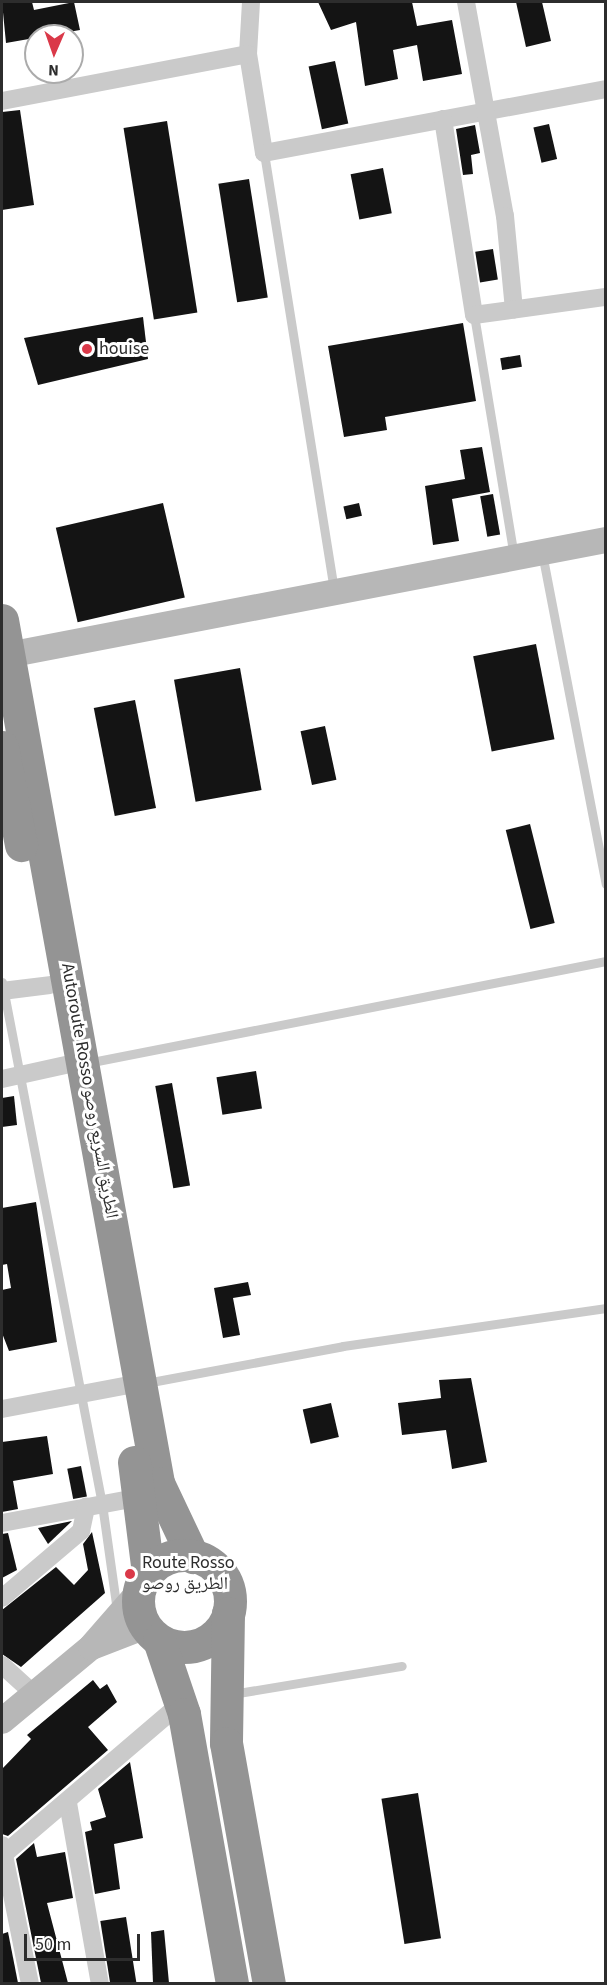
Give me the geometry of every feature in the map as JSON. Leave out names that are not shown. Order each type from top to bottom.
[{"type":"highway","name":"Autoroute Rosso الطريق السريع روصو","points":[[2,620],[130,1385],[141,1497],[143,1583]]},
{"type":"highway","name":"Autoroute Rosso الطريق السريع روصو","points":[[2,752],[50,985],[75,1064]]},
{"type":"highway","name":"Autoroute Rosso الطريق السريع روصو","points":[[130,1385],[158,1483],[193,1557]]},
{"type":"highway","points":[[232,1983],[181,1703],[141,1628],[143,1583],[168,1559],[193,1557],[215,1568],[225,1581],[228,1612],[223,1696],[226,1743],[269,1983]]},
{"type":"highway","points":[[141,1628],[178,1646],[200,1644],[218,1632],[228,1612]]},
{"type":"street","points":[[251,2],[248,54],[264,153],[606,89]]},
{"type":"street","points":[[466,2],[488,111],[514,310]]},
{"type":"street","points":[[2,101],[248,54]]},
{"type":"street","points":[[443,120],[474,315],[606,297]]},
{"type":"street","points":[[8,655],[606,540]]},
{"type":"street","points":[[2,988],[50,985]]},
{"type":"street","points":[[10,1077],[75,1064]]},
{"type":"street","points":[[2,1409],[130,1385]]},
{"type":"street","points":[[2,1523],[141,1497]]},
{"type":"street","points":[[2,1598],[85,1526],[94,1506]]},
{"type":"street","points":[[2,1721],[91,1647],[141,1628]]},
{"type":"street","points":[[2,1665],[34,1694]]},
{"type":"street","points":[[30,1983],[3,1851],[68,1803],[181,1703]]},
{"type":"street","points":[[68,1803],[100,1983]]},
{"type":"lane","points":[[264,153],[334,592]]},
{"type":"lane","points":[[474,315],[514,558]]},
{"type":"lane","points":[[542,553],[606,884]]},
{"type":"lane","points":[[75,1064],[606,961]]},
{"type":"lane","points":[[2,988],[10,1077],[82,1394],[94,1506],[141,1628]]},
{"type":"lane","points":[[130,1385],[343,1346],[606,1308]]},
{"type":"lane","points":[[223,1696],[402,1666]]},
{"type":"building","points":[[2,2],[32,2],[34,10],[74,2],[79,24],[24,24],[24,40],[6,43]]},
{"type":"building","points":[[318,2],[412,2],[417,26],[452,20],[462,74],[423,81],[417,45],[393,50],[398,79],[365,86],[356,22],[331,30]]},
{"type":"building","points":[[516,2],[542,2],[551,41],[526,47]]},
{"type":"building","points":[[335,61],[348,124],[322,129],[309,67]]},
{"type":"building","points":[[20,110],[34,205],[2,210],[2,112]]},
{"type":"building","points":[[167,121],[197,313],[154,319],[124,128]]},
{"type":"building","points":[[549,124],[557,159],[542,163],[533,128]]},
{"type":"building","points":[[475,125],[480,153],[471,155],[473,174],[463,175],[456,129]]},
{"type":"building","points":[[383,168],[392,213],[359,219],[351,174]]},
{"type":"building","points":[[249,179],[268,298],[237,302],[218,184]]},
{"type":"building","points":[[493,249],[498,280],[480,282],[475,252]]},
{"type":"building","name":"houise","points":[[143,317],[148,359],[38,385],[24,338]]},
{"type":"building","points":[[463,323],[476,401],[385,417],[387,430],[344,437],[328,346]]},
{"type":"building","points":[[520,355],[522,367],[502,370],[500,358]]},
{"type":"building","points":[[482,447],[490,492],[452,499],[459,541],[433,545],[425,486],[465,479],[460,450]]},
{"type":"building","points":[[493,494],[500,534],[487,537],[480,496]]},
{"type":"building","points":[[163,503],[185,598],[78,622],[56,528]]},
{"type":"building","points":[[359,503],[362,516],[346,519],[343,507]]},
{"type":"building","points":[[536,644],[555,739],[492,751],[473,656]]},
{"type":"building","points":[[240,668],[262,790],[196,802],[174,680]]},
{"type":"building","points":[[135,700],[156,808],[115,816],[94,708]]},
{"type":"building","points":[[325,726],[336,780],[312,785],[301,731]]},
{"type":"building","points":[[530,824],[555,923],[530,929],[506,830]]},
{"type":"building","points":[[256,1071],[262,1109],[222,1115],[216,1077]]},
{"type":"building","points":[[172,1083],[190,1185],[173,1188],[155,1086]]},
{"type":"building","points":[[14,1096],[17,1125],[2,1127],[2,1098]]},
{"type":"building","points":[[36,1202],[57,1342],[9,1351],[2,1333],[2,1290],[11,1288],[7,1264],[2,1265],[2,1208]]},
{"type":"building","points":[[248,1282],[251,1295],[233,1298],[240,1335],[223,1338],[214,1288]]},
{"type":"building","points":[[471,1378],[487,1462],[452,1469],[446,1430],[402,1435],[398,1403],[441,1398],[439,1380]]},
{"type":"building","points":[[331,1403],[339,1437],[311,1444],[303,1410]]},
{"type":"building","points":[[47,1436],[53,1474],[13,1481],[18,1509],[2,1512],[2,1442]]},
{"type":"building","points":[[81,1466],[87,1496],[73,1499],[67,1469]]},
{"type":"building","points":[[72,1521],[48,1544],[38,1528]]},
{"type":"building","points":[[92,1532],[105,1593],[21,1667],[2,1654],[2,1610],[56,1567],[74,1585],[88,1570],[83,1544]]},
{"type":"building","points":[[8,1533],[17,1570],[2,1578],[2,1534]]},
{"type":"building","points":[[93,1680],[100,1689],[107,1684],[117,1702],[88,1727],[108,1750],[8,1836],[2,1834],[2,1769],[31,1739],[27,1735]]},
{"type":"building","points":[[130,1762],[143,1838],[114,1844],[120,1889],[95,1894],[85,1832],[92,1830],[90,1822],[106,1817],[98,1789]]},
{"type":"building","points":[[418,1793],[441,1938],[404,1944],[381,1799]]},
{"type":"building","points":[[34,1843],[37,1857],[65,1852],[73,1898],[47,1903],[68,1983],[41,1983],[16,1859]]},
{"type":"building","points":[[126,1917],[136,1983],[110,1984],[100,1921]]},
{"type":"building","points":[[164,1930],[169,1983],[153,1983],[151,1932]]},
{"type":"building","points":[[8,1932],[18,1983],[2,1983],[2,1934]]},
{"type":"place","name":"houise","points":[[87,349]]},
{"type":"place","name":"Route Rosso الطريق روصو","points":[[130,1574]]}]
